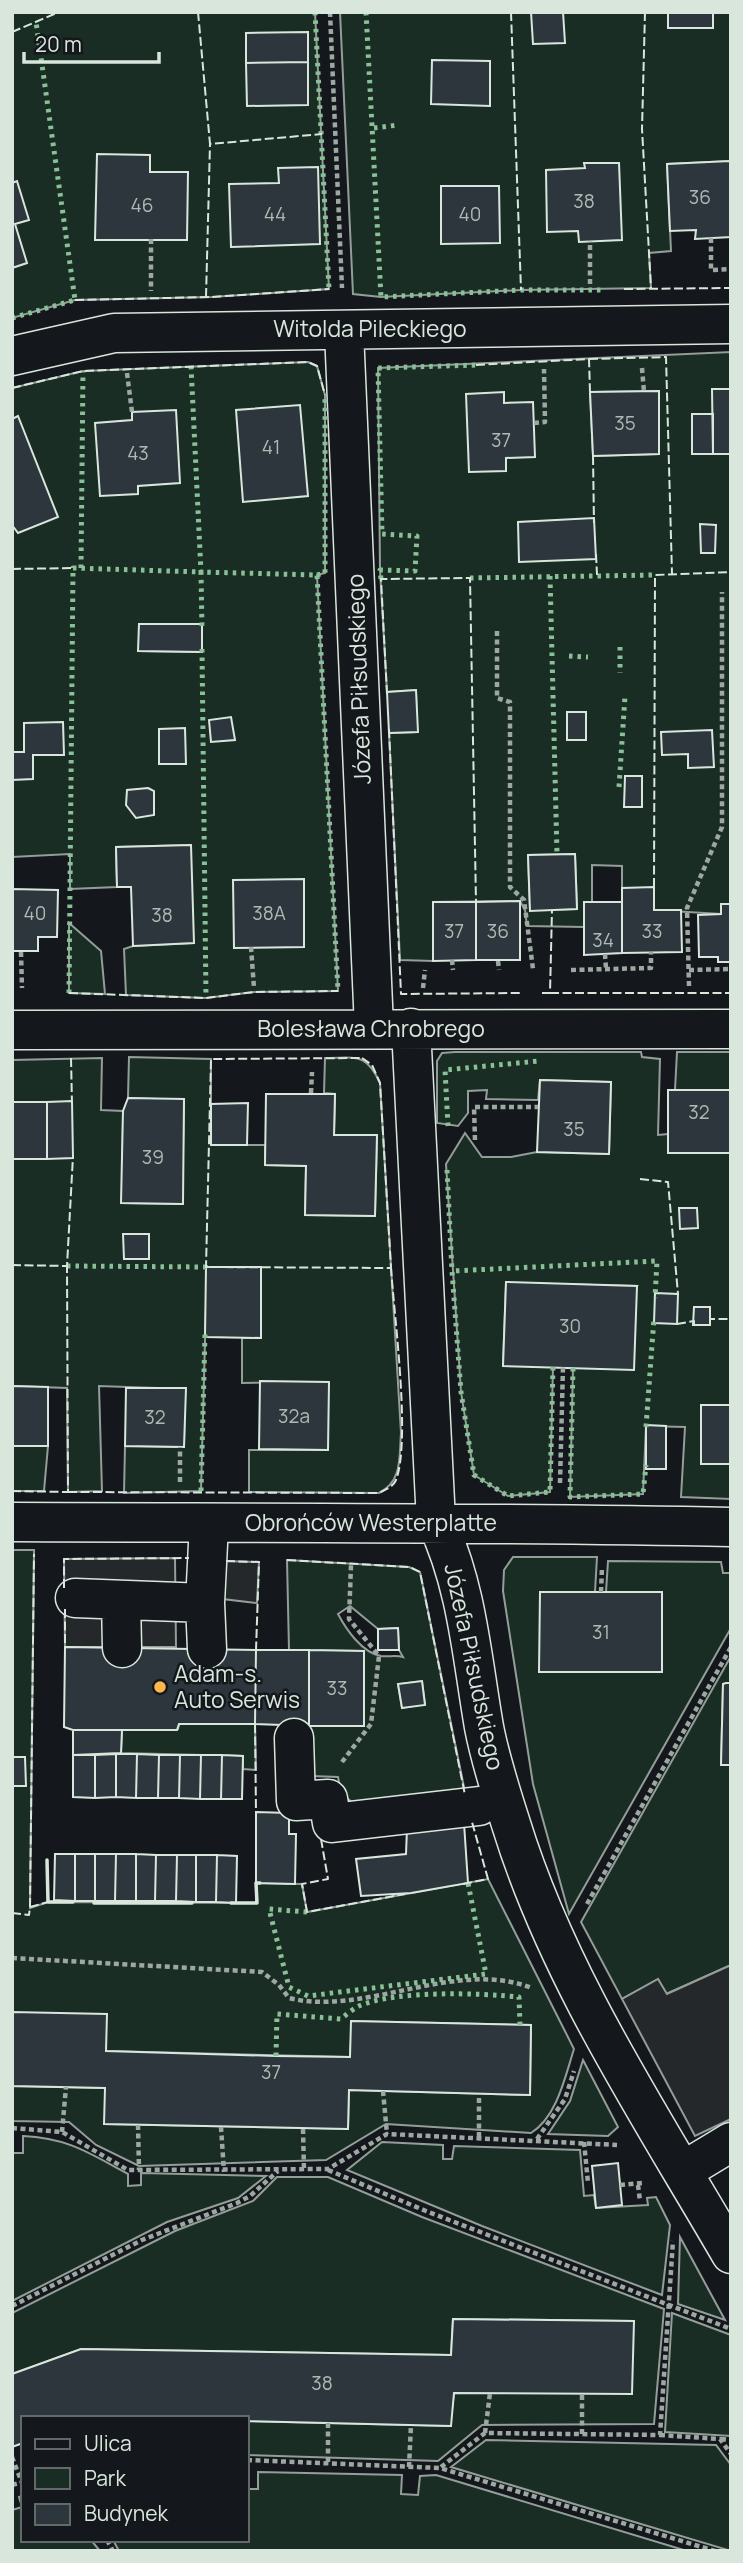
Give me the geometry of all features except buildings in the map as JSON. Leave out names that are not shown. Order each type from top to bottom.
[{"type":"street","name":"Witolda Pileckiego","points":[[12,356],[114,333],[731,324]]},
{"type":"street","name":"Józefa Piłsudskiego","points":[[344,331],[374,1028]]},
{"type":"street","name":"Józefa Piłsudskiego","points":[[411,1028],[436,1521],[458,1578],[485,1731],[511,1826],[559,1946],[609,2043],[731,2253]]},
{"type":"street","name":"Bolesława Chrobrego","points":[[12,1030],[731,1029]]},
{"type":"street","name":"Obrońców Westerplatte","points":[[12,1522],[209,1524],[436,1521],[731,1527]]},
{"type":"street","points":[[207,1649],[205,1603],[209,1524]]},
{"type":"street","points":[[75,1598],[205,1603]]},
{"type":"street","points":[[121,1600],[122,1648]]},
{"type":"street","points":[[294,1738],[296,1801],[328,1799],[332,1823],[479,1807]]},
{"type":"street","points":[[682,2171],[731,2142]]},
{"type":"path","points":[[330,12],[344,331]]},
{"type":"path","points":[[711,238],[711,270],[731,269]]},
{"type":"path","points":[[151,239],[152,299]]},
{"type":"path","points":[[589,290],[590,241]]},
{"type":"path","points":[[534,423],[545,422],[544,361]]},
{"type":"path","points":[[127,369],[132,412]]},
{"type":"path","points":[[689,993],[687,908],[722,827],[722,592]]},
{"type":"path","points":[[498,631],[497,698],[510,702],[510,887],[524,900],[533,969]]},
{"type":"path","points":[[251,947],[254,992]]},
{"type":"path","points":[[21,951],[22,990]]},
{"type":"path","points":[[571,970],[651,968],[651,952]]},
{"type":"path","points":[[605,954],[606,969]]},
{"type":"path","points":[[452,960],[453,970]]},
{"type":"path","points":[[498,961],[499,970]]},
{"type":"path","points":[[689,970],[731,969]]},
{"type":"path","points":[[475,1140],[474,1107],[538,1107]]},
{"type":"path","points":[[559,1488],[563,1367]]},
{"type":"path","points":[[180,1447],[180,1492]]},
{"type":"path","points":[[328,1799],[326,1783],[371,1724],[379,1656],[349,1619],[352,1553]]},
{"type":"path","points":[[601,1592],[602,1565]]},
{"type":"path","points":[[586,1906],[731,1647]]},
{"type":"path","points":[[12,1958],[262,1972],[279,1985],[289,1998],[311,2004],[352,2001],[386,1991],[488,1979],[537,1991]]},
{"type":"path","points":[[536,2140],[565,2099],[576,2064]]},
{"type":"path","points":[[62,2132],[66,2087]]},
{"type":"path","points":[[383,2091],[387,2134]]},
{"type":"path","points":[[479,2094],[479,2137]]},
{"type":"path","points":[[138,2125],[139,2170]]},
{"type":"path","points":[[221,2127],[224,2172]]},
{"type":"path","points":[[12,2128],[62,2132],[128,2170],[224,2172],[328,2169],[731,2329]]},
{"type":"path","points":[[303,2129],[304,2170]]},
{"type":"path","points":[[328,2169],[387,2134],[628,2146]]},
{"type":"path","points":[[584,2142],[588,2182]]},
{"type":"path","points":[[12,2306],[142,2240],[237,2203],[250,2196],[278,2170]]},
{"type":"path","points":[[638,2184],[640,2201]]},
{"type":"path","points":[[660,2435],[674,2231]]},
{"type":"path","points":[[485,2433],[489,2393]]},
{"type":"path","points":[[582,2393],[582,2434]]},
{"type":"path","points":[[328,2423],[328,2464]]},
{"type":"path","points":[[409,2467],[411,2425]]},
{"type":"path","points":[[440,2468],[485,2433],[660,2435],[731,2440]]},
{"type":"path","points":[[720,2439],[731,2454]]},
{"type":"path","points":[[12,2457],[21,2480]]},
{"type":"path","points":[[248,2460],[440,2468],[715,2551]]},
{"type":"green space","points":[[12,12],[315,12],[329,289],[212,297],[75,300],[12,318]]},
{"type":"green space","points":[[340,12],[731,12],[731,161],[667,164],[671,251],[649,253],[651,288],[521,290],[381,297],[353,294]]},
{"type":"green space","points":[[731,352],[731,904],[721,904],[721,914],[654,910],[654,888],[622,888],[622,866],[592,865],[592,902],[584,927],[527,926],[525,910],[520,901],[433,902],[433,961],[400,960],[389,733],[417,732],[416,690],[387,692],[380,570],[378,368]],"holes":[[[659,391],[659,454],[593,456],[590,392]],[[575,854],[577,909],[530,910],[528,855]]]},
{"type":"green space","points":[[308,362],[317,366],[325,395],[325,573],[317,575],[338,991],[254,992],[206,998],[126,995],[124,949],[133,946],[193,943],[190,845],[116,847],[117,887],[70,889],[70,854],[12,857],[12,388],[83,371]],"holes":[[[139,624],[201,624],[202,652],[139,651]]]},
{"type":"green space","points":[[69,923],[101,951],[105,994],[69,993]]},
{"type":"green space","points":[[641,1052],[642,1057],[660,1059],[658,1135],[668,1134],[668,1090],[675,1090],[677,1052],[731,1052],[731,1405],[702,1405],[701,1463],[731,1464],[731,1499],[681,1497],[685,1427],[646,1426],[643,1494],[570,1497],[573,1368],[637,1286],[506,1283],[503,1365],[553,1367],[550,1492],[508,1496],[474,1475],[461,1392],[446,1164],[465,1133],[482,1157],[511,1157],[537,1152],[609,1154],[611,1082],[540,1080],[538,1100],[486,1099],[487,1090],[468,1091],[468,1113],[458,1126],[437,1123],[437,1061],[442,1053]]},
{"type":"green space","points":[[129,1057],[211,1059],[211,1145],[265,1145],[265,1165],[306,1166],[305,1215],[375,1216],[377,1136],[334,1135],[335,1094],[324,1093],[325,1058],[359,1059],[365,1061],[375,1073],[380,1083],[401,1433],[396,1475],[387,1488],[379,1493],[249,1492],[249,1450],[328,1450],[328,1382],[242,1383],[242,1338],[261,1338],[261,1268],[207,1267],[201,1491],[124,1493],[125,1446],[184,1447],[185,1389],[99,1386],[102,1491],[68,1492],[67,1388],[12,1386],[12,1060],[102,1058],[101,1110],[123,1111],[122,1203],[182,1204],[184,1100],[128,1098]]},
{"type":"green space","points":[[12,1446],[48,1446],[44,1491],[12,1491]]},
{"type":"green space","points":[[12,1550],[34,1550],[30,1908],[48,1902],[256,1903],[256,1883],[302,1884],[307,1912],[488,1879],[574,2049],[559,2096],[540,2126],[531,2133],[386,2124],[326,2160],[139,2166],[96,2145],[69,2122],[12,2121],[12,2086],[105,2088],[105,2124],[348,2129],[349,2090],[530,2095],[531,2025],[352,2021],[350,2057],[106,2051],[12,2012]]},
{"type":"green space","points":[[513,1557],[597,1557],[595,1592],[540,1592],[540,1672],[662,1672],[662,1592],[606,1592],[608,1561],[721,1562],[723,1573],[731,1573],[731,1628],[569,1914],[533,1784],[503,1591],[504,1570]]},
{"type":"green space","points":[[287,1560],[409,1567],[420,1572],[465,1792],[353,1803],[341,1793],[338,1777],[311,1776],[309,1726],[364,1725],[364,1651],[289,1650]],"holes":[[[350,1606],[378,1629],[398,1628],[399,1650],[403,1657],[381,1656],[361,1645],[338,1614]],[[422,1681],[425,1704],[402,1708],[398,1684]]]},
{"type":"green space","points":[[731,1656],[731,1683],[723,1684],[721,1765],[731,1765],[731,1965],[666,1994],[658,1979],[622,1999],[581,1922]]},
{"type":"green space","points":[[179,1724],[255,1724],[256,1770],[243,1769],[243,1756],[121,1753],[122,1730],[178,1729]]},
{"type":"green space","points":[[583,2060],[618,2127],[608,2136],[548,2134],[570,2101]]},
{"type":"green space","points":[[23,2136],[66,2143],[90,2153],[128,2174],[128,2186],[141,2185],[141,2173],[266,2176],[238,2198],[167,2222],[12,2301],[12,2153],[23,2153]]},
{"type":"green space","points":[[382,2142],[443,2145],[443,2159],[452,2159],[454,2146],[580,2150],[584,2196],[594,2195],[596,2208],[648,2205],[647,2198],[656,2197],[670,2225],[662,2295],[482,2226],[347,2170]]},
{"type":"green space","points":[[277,2177],[328,2177],[422,2217],[664,2309],[654,2424],[482,2425],[438,2461],[248,2455],[248,2421],[450,2426],[454,2393],[582,2393],[633,2321],[453,2319],[451,2355],[81,2349],[12,2374],[12,2313],[175,2231],[253,2201]]},
{"type":"green space","points":[[680,2237],[725,2320],[678,2304]]},
{"type":"green space","points":[[672,2313],[731,2335],[731,2436],[665,2432]]},
{"type":"green space","points":[[486,2440],[716,2445],[731,2465],[731,2551],[451,2467]]},
{"type":"green space","points":[[258,2472],[402,2475],[401,2494],[418,2495],[420,2476],[436,2475],[687,2551],[119,2551],[114,2542],[248,2542],[248,2489],[258,2489]]},
{"type":"green space","points":[[21,2507],[21,2542],[93,2542],[100,2551],[12,2551],[12,2510]]},
{"type":"shaded area","points":[[175,1558],[176,1647],[65,1647],[64,1559]]},
{"type":"shaded area","points":[[226,1561],[259,1562],[257,1603],[223,1599]]},
{"type":"shaded area","points":[[731,1965],[731,2119],[695,2136],[622,1999],[658,1979],[667,1994]]},
{"type":"hedge","points":[[315,12],[329,289]]},
{"type":"hedge","points":[[366,12],[381,297],[521,290],[605,290]]},
{"type":"hedge","points":[[12,318],[75,300],[36,22]]},
{"type":"hedge","points":[[374,128],[398,125]]},
{"type":"hedge","points":[[381,579],[380,570],[415,571],[417,536],[382,534],[378,368],[476,365]]},
{"type":"hedge","points":[[191,366],[201,572],[317,575],[338,991]]},
{"type":"hedge","points":[[81,568],[83,371]]},
{"type":"hedge","points":[[317,575],[325,573],[325,395]]},
{"type":"hedge","points":[[69,993],[73,568],[201,572],[202,629]]},
{"type":"hedge","points":[[470,578],[655,575]]},
{"type":"hedge","points":[[550,576],[557,854]]},
{"type":"hedge","points":[[620,647],[620,673]]},
{"type":"hedge","points":[[202,649],[206,998]]},
{"type":"hedge","points":[[569,656],[588,657]]},
{"type":"hedge","points":[[619,787],[625,696]]},
{"type":"hedge","points":[[448,1126],[445,1070],[539,1061]]},
{"type":"hedge","points":[[447,1170],[452,1271]]},
{"type":"hedge","points":[[553,1367],[550,1492],[508,1496],[474,1475],[461,1392],[452,1271],[657,1261],[655,1298]]},
{"type":"hedge","points":[[67,1266],[206,1267],[206,1272]]},
{"type":"hedge","points":[[646,1427],[654,1318]]},
{"type":"hedge","points":[[201,1491],[205,1334]]},
{"type":"hedge","points":[[573,1368],[570,1497],[643,1494],[646,1465]]},
{"type":"hedge","points":[[307,1912],[269,1909],[289,1987],[308,1996],[486,1974],[468,1883]]},
{"type":"hedge","points":[[276,2056],[277,2014],[341,2019],[359,2006],[394,1997],[461,1994],[519,1997],[520,2025]]},
{"type":"fence","points":[[12,32],[59,12]]},
{"type":"fence","points":[[198,12],[210,144],[322,134]]},
{"type":"fence","points":[[511,12],[521,290]]},
{"type":"fence","points":[[645,12],[642,129],[651,288]]},
{"type":"fence","points":[[206,297],[210,144]]},
{"type":"fence","points":[[624,289],[731,288]]},
{"type":"fence","points":[[75,300],[212,297],[329,289]]},
{"type":"fence","points":[[589,359],[666,357],[672,574]]},
{"type":"fence","points":[[476,365],[589,359],[590,392]]},
{"type":"fence","points":[[12,388],[83,371],[308,362],[317,366],[325,395]]},
{"type":"fence","points":[[593,456],[594,523]]},
{"type":"fence","points":[[596,554],[597,575]]},
{"type":"fence","points":[[12,569],[73,568]]},
{"type":"fence","points":[[654,887],[655,575],[731,572]]},
{"type":"fence","points":[[387,694],[381,579],[470,578],[476,902]]},
{"type":"fence","points":[[389,729],[401,994],[522,993]]},
{"type":"fence","points":[[542,993],[550,993],[552,910]]},
{"type":"fence","points":[[69,993],[206,998],[254,992],[338,991]]},
{"type":"fence","points":[[550,993],[731,993]]},
{"type":"fence","points":[[71,1058],[72,1104]]},
{"type":"fence","points":[[362,1058],[372,1065],[380,1083],[391,1268],[206,1267],[211,1059],[362,1058]]},
{"type":"fence","points":[[12,1265],[67,1266],[73,1156]]},
{"type":"fence","points":[[640,1179],[668,1182],[678,1294],[675,1294]]},
{"type":"fence","points":[[12,1491],[68,1492],[67,1266]]},
{"type":"fence","points":[[68,1492],[379,1493],[389,1488],[396,1480],[402,1437],[391,1268]]},
{"type":"fence","points":[[710,1323],[710,1319],[731,1319]]},
{"type":"fence","points":[[677,1324],[694,1321],[694,1325]]},
{"type":"fence","points":[[30,1907],[34,1554]]},
{"type":"fence","points":[[64,1588],[64,1559],[189,1558]]},
{"type":"fence","points":[[287,1560],[410,1567],[420,1572],[465,1795]]},
{"type":"fence","points":[[226,1561],[259,1562],[256,1650]]},
{"type":"fence","points":[[65,1609],[65,1647]]},
{"type":"fence","points":[[255,1724],[256,1812]]},
{"type":"fence","points":[[463,1884],[488,1879],[472,1822]]},
{"type":"fence","points":[[321,1839],[328,1879],[302,1884],[307,1912],[405,1894]]},
{"type":"fence","points":[[12,1913],[29,1915],[30,1907],[48,1902]]},
{"type":"wall","points":[[47,1860],[48,1902],[73,1902]]},
{"type":"wall","points":[[231,1903],[257,1903],[256,1883],[260,1883]]},
{"type":"wall","points":[[94,1903],[192,1903]]},
{"type":"place","name":"Adam-s. Auto Serwis","points":[[160,1687]]}]
